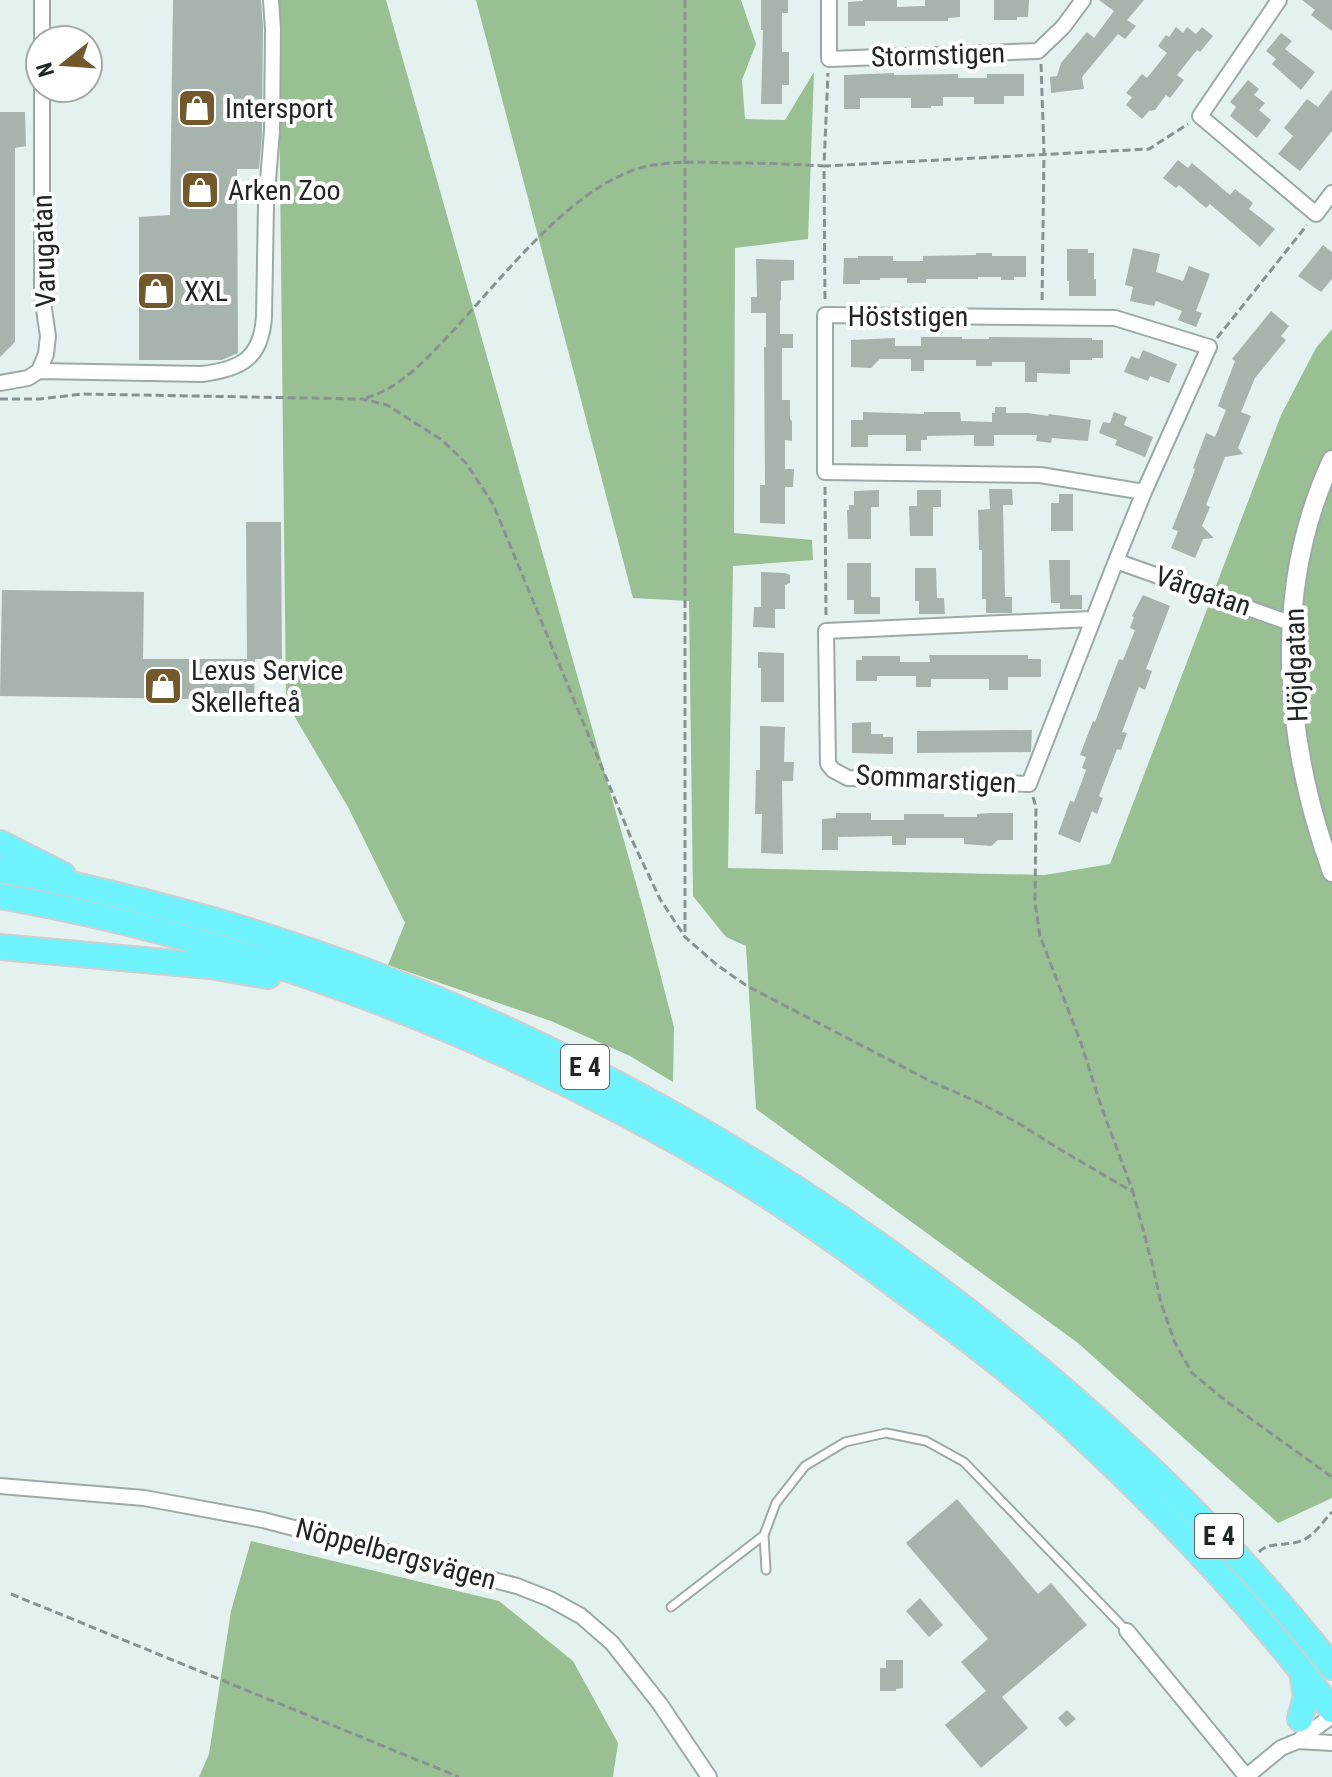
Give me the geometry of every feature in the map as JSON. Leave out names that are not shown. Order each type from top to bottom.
[{"type":"highway","points":[[0,843],[82,886]]},
{"type":"highway","name":"E 4","points":[[0,870],[171,908],[305,949],[465,1010],[646,1098],[751,1158],[949,1295],[1026,1357],[1134,1451],[1206,1522],[1327,1656]]},
{"type":"highway","name":"E 4","points":[[0,896],[134,923],[264,961],[378,1000],[549,1074],[739,1178],[851,1253],[1007,1370],[1079,1434],[1213,1568],[1330,1705]]},
{"type":"highway","points":[[0,947],[210,966],[378,1000]]},
{"type":"highway","points":[[1299,1730],[1306,1696],[1301,1670]]},
{"type":"street","points":[[42,0],[42,24]]},
{"type":"street","points":[[0,383],[28,378],[39,371],[202,374],[236,366],[246,361],[257,348],[263,333],[266,205],[272,131],[271,0]]},
{"type":"street","name":"Stormstigen","points":[[829,0],[829,59],[1038,51],[1063,27],[1083,0]]},
{"type":"street","points":[[1279,0],[1200,116],[1316,214],[1332,193]]},
{"type":"street","name":"Varugatan","points":[[39,371],[46,354],[48,336],[42,296],[42,104]]},
{"type":"street","name":"Höststigen","points":[[825,472],[825,315],[1115,318],[1209,347]]},
{"type":"street","points":[[1116,561],[1209,347]]},
{"type":"street","name":"Höjdgatan","points":[[1332,460],[1308,523],[1296,573],[1290,623],[1291,680],[1299,745],[1308,793],[1332,872]]},
{"type":"street","points":[[825,472],[1040,475],[1144,492]]},
{"type":"street","name":"Vårgatan","points":[[1116,561],[1290,623]]},
{"type":"street","name":"Sommarstigen","points":[[826,631],[828,764],[833,770],[848,778],[1029,784],[1116,561]]},
{"type":"street","points":[[826,631],[1091,619]]},
{"type":"street","name":"Nöppelbergsvägen","points":[[0,1486],[144,1498],[263,1520],[517,1586],[550,1599],[581,1616],[612,1643],[660,1704],[709,1777]]},
{"type":"street","points":[[1127,1631],[1246,1777],[1330,1705]]},
{"type":"street","points":[[1299,1730],[1330,1705]]},
{"type":"street","points":[[1281,1748],[1290,1730],[1299,1730],[1332,1743]]},
{"type":"lane","points":[[766,1570],[764,1535],[776,1503],[805,1466],[845,1442],[886,1433],[926,1441],[964,1462],[1127,1631]]},
{"type":"lane","points":[[671,1607],[764,1535]]},
{"type":"path","points":[[685,0],[685,937]]},
{"type":"path","points":[[1038,51],[1044,153],[1042,316]]},
{"type":"path","points":[[825,315],[824,166],[829,59]]},
{"type":"path","points":[[362,399],[396,384],[433,352],[526,251],[585,195],[614,178],[651,165],[684,162],[824,166],[1149,149],[1200,116]]},
{"type":"path","points":[[1209,347],[1316,214]]},
{"type":"path","points":[[0,399],[40,399],[82,394],[362,399],[387,405],[442,440],[466,463],[493,504],[631,838],[660,899],[685,937],[747,986],[1018,1123],[1133,1192]]},
{"type":"path","points":[[825,472],[826,631]]},
{"type":"path","points":[[1029,784],[1036,807],[1035,902],[1040,936],[1133,1192],[1161,1303],[1175,1343],[1192,1373],[1332,1477]]},
{"type":"path","points":[[1257,1554],[1264,1547],[1301,1541],[1311,1536],[1332,1512]]},
{"type":"path","points":[[11,1594],[459,1777]]},
{"type":"green space","points":[[278,0],[386,0],[643,908],[674,1027],[673,1082],[630,1056],[551,1021],[388,965],[405,923],[348,807],[286,702]]},
{"type":"green space","points":[[476,0],[741,0],[756,44],[742,80],[745,119],[785,120],[814,72],[808,239],[735,248],[734,533],[812,540],[813,560],[733,566],[728,868],[1045,875],[1110,864],[1281,415],[1316,348],[1332,329],[1332,1498],[1278,1523],[1078,1343],[756,1109],[746,946],[726,937],[693,896],[689,601],[633,598]]},
{"type":"green space","points":[[251,1541],[499,1601],[573,1661],[618,1743],[613,1777],[199,1777],[209,1754],[231,1611]]},
{"type":"building","points":[[173,0],[261,0],[262,136],[259,169],[237,169],[238,353],[222,360],[139,360],[139,217],[170,215]]},
{"type":"building","points":[[761,0],[788,0],[788,13],[782,13],[782,52],[789,52],[789,85],[782,85],[782,104],[761,104]]},
{"type":"building","points":[[897,0],[897,7],[925,6],[925,0],[960,0],[960,17],[948,18],[948,21],[865,21],[865,26],[848,26],[848,2]]},
{"type":"building","points":[[994,0],[1029,0],[1028,17],[994,20]]},
{"type":"building","points":[[1099,0],[1144,0],[1127,20],[1136,26],[1125,39],[1118,34],[1082,77],[1084,89],[1051,93],[1050,77],[1057,76],[1061,63],[1087,32],[1094,38],[1114,11]]},
{"type":"building","points":[[1302,0],[1332,0],[1332,31],[1311,15],[1315,10]]},
{"type":"building","points":[[1176,27],[1183,33],[1187,27],[1196,34],[1202,27],[1213,36],[1177,75],[1184,80],[1170,98],[1166,95],[1155,110],[1149,111],[1142,119],[1126,105],[1132,97],[1126,93],[1142,74],[1147,78],[1167,53],[1158,46]]},
{"type":"building","points":[[1281,33],[1292,41],[1285,49],[1315,72],[1301,90],[1272,64],[1276,59],[1266,51]]},
{"type":"building","points":[[958,74],[958,78],[1024,74],[1024,96],[1004,96],[1004,104],[974,104],[974,97],[943,97],[943,106],[931,108],[911,108],[911,98],[860,98],[860,109],[844,109],[844,75]]},
{"type":"building","points":[[1248,80],[1259,89],[1254,95],[1265,103],[1259,110],[1271,120],[1257,138],[1230,116],[1236,107],[1230,102]]},
{"type":"building","points":[[1332,89],[1332,131],[1300,171],[1278,154],[1293,136],[1284,128],[1307,99],[1318,107]]},
{"type":"building","points":[[0,112],[25,112],[26,146],[15,148],[15,342],[0,357]]},
{"type":"building","points":[[1178,160],[1188,168],[1192,163],[1230,195],[1235,189],[1253,203],[1249,209],[1275,229],[1260,247],[1210,204],[1206,208],[1179,185],[1176,188],[1163,178]]},
{"type":"building","points":[[1323,245],[1332,252],[1332,279],[1321,292],[1298,276]]},
{"type":"building","points":[[1133,248],[1160,254],[1156,272],[1183,281],[1189,266],[1210,274],[1196,311],[1202,313],[1196,327],[1178,320],[1182,311],[1156,301],[1154,306],[1130,301],[1133,287],[1125,285]]},
{"type":"building","points":[[1067,249],[1088,249],[1088,253],[1094,253],[1096,296],[1069,296]]},
{"type":"building","points":[[976,253],[1026,256],[1026,277],[1014,277],[1014,280],[1001,280],[1001,277],[926,279],[926,283],[907,283],[907,278],[880,278],[860,280],[860,284],[843,284],[844,258],[893,256],[893,261],[923,261],[923,256]]},
{"type":"building","points":[[756,259],[794,260],[794,280],[781,281],[780,300],[780,334],[793,334],[793,348],[782,348],[782,400],[790,400],[792,421],[792,441],[785,440],[785,469],[794,469],[793,487],[785,487],[785,524],[760,523],[760,485],[765,485],[766,313],[751,313],[751,297],[757,297]]},
{"type":"building","points":[[1271,311],[1289,326],[1281,336],[1286,340],[1255,378],[1241,412],[1251,416],[1238,448],[1243,454],[1225,457],[1206,505],[1210,507],[1202,526],[1214,538],[1203,539],[1195,558],[1171,548],[1178,531],[1172,529],[1206,433],[1215,437],[1226,410],[1218,406],[1235,361],[1232,359]]},
{"type":"building","points":[[921,337],[1092,338],[1103,340],[1103,358],[1070,360],[1070,374],[1037,373],[1037,382],[1025,382],[1025,362],[992,362],[992,366],[976,366],[976,360],[924,360],[924,371],[911,371],[911,359],[880,359],[871,368],[851,367],[851,340],[895,338],[895,346],[921,346]]},
{"type":"building","points":[[1143,350],[1177,364],[1169,383],[1150,376],[1148,381],[1124,372],[1131,356],[1139,359]]},
{"type":"building","points":[[995,407],[1006,407],[1006,413],[1049,414],[1091,420],[1088,441],[1052,438],[1051,443],[1036,441],[1037,435],[994,435],[994,446],[974,446],[974,435],[927,436],[927,440],[921,440],[921,451],[906,451],[906,435],[868,435],[868,447],[851,447],[851,420],[863,420],[863,412],[960,412],[961,421],[992,422]]},
{"type":"building","points":[[1114,412],[1127,417],[1124,425],[1153,437],[1145,457],[1115,445],[1117,440],[1099,433],[1103,422],[1110,423]]},
{"type":"building","points":[[989,489],[1012,489],[1013,505],[1003,505],[1005,597],[1012,597],[1012,613],[986,613],[986,599],[982,599],[978,510],[990,509]]},
{"type":"building","points":[[879,490],[879,507],[871,507],[871,539],[848,539],[847,510],[849,505],[854,505],[854,491]]},
{"type":"building","points":[[917,490],[941,490],[941,507],[933,507],[933,536],[910,536],[909,506],[917,506]]},
{"type":"building","points":[[1059,494],[1073,494],[1073,531],[1051,531],[1051,503],[1059,503]]},
{"type":"building","points":[[246,522],[281,522],[282,659],[255,659],[254,700],[0,696],[2,590],[144,592],[143,659],[247,659]]},
{"type":"building","points":[[1049,560],[1070,560],[1070,595],[1082,595],[1082,609],[1060,609],[1060,603],[1051,603]]},
{"type":"building","points":[[847,563],[871,563],[871,597],[880,597],[880,614],[854,614],[854,600],[847,600]]},
{"type":"building","points":[[915,568],[936,568],[937,598],[944,598],[945,614],[919,614],[919,601],[915,601]]},
{"type":"building","points":[[761,572],[790,575],[790,583],[785,585],[785,609],[775,609],[775,628],[753,627],[754,607],[761,607]]},
{"type":"building","points":[[1143,595],[1170,606],[1146,669],[1152,671],[1145,690],[1139,687],[1122,732],[1127,733],[1121,750],[1117,749],[1099,796],[1103,798],[1097,814],[1092,811],[1080,843],[1058,834],[1086,770],[1082,768],[1086,757],[1080,755],[1119,659],[1123,660],[1135,630],[1130,628],[1132,616]]},
{"type":"building","points":[[758,652],[784,653],[784,702],[761,702]]},
{"type":"building","points":[[929,655],[1028,655],[1028,659],[1041,659],[1041,677],[1008,677],[1008,690],[989,690],[989,679],[931,679],[931,687],[916,687],[916,676],[877,676],[877,681],[856,681],[856,660],[862,660],[862,656],[900,656],[900,662],[930,662]]},
{"type":"building","points":[[871,722],[871,734],[893,737],[893,754],[852,753],[852,723]]},
{"type":"building","points":[[760,726],[785,727],[784,762],[794,762],[793,781],[782,781],[783,854],[761,853],[762,814],[755,814],[756,770],[760,770]]},
{"type":"building","points":[[1032,730],[1031,752],[917,753],[917,731]]},
{"type":"building","points":[[836,813],[871,813],[871,820],[904,820],[904,814],[977,817],[977,814],[1013,813],[1013,840],[998,840],[991,846],[964,844],[964,838],[906,838],[906,845],[892,845],[892,836],[838,837],[838,850],[822,850],[822,819],[836,818]]},
{"type":"building","points":[[957,1499],[1038,1594],[1051,1583],[1087,1625],[1002,1697],[1028,1728],[981,1768],[945,1725],[986,1691],[961,1662],[988,1639],[906,1543]]},
{"type":"building","points":[[920,1598],[943,1625],[929,1637],[906,1611]]},
{"type":"building","points":[[886,1660],[903,1660],[903,1688],[880,1691],[880,1668],[886,1668]]},
{"type":"building","points":[[1067,1710],[1076,1719],[1066,1727],[1058,1718]]},
{"type":"place","name":"Intersport","points":[[197,108]]},
{"type":"place","name":"Arken Zoo","points":[[200,190]]},
{"type":"place","name":"XXL","points":[[156,291]]},
{"type":"place","name":"Lexus Service Skellefteå","points":[[163,686]]}]
